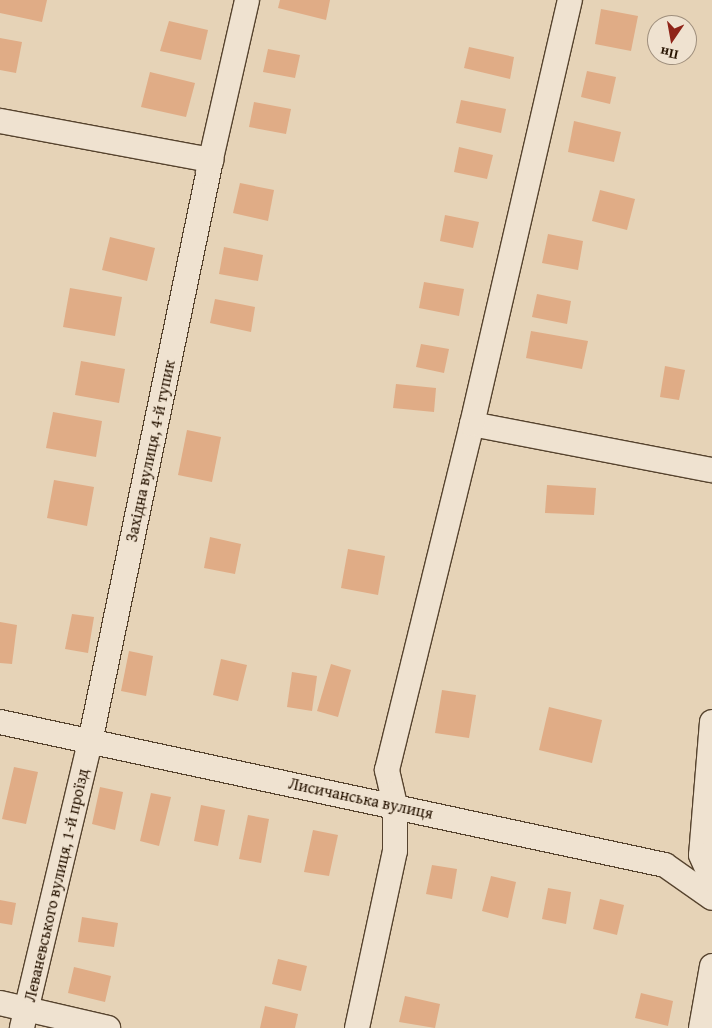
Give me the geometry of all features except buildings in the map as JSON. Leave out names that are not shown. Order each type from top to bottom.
[{"type":"street","name":"Західна вулиця, 4-й тупик","points":[[90,742],[210,166],[247,0]]},
{"type":"street","points":[[357,1028],[395,851],[395,805],[387,770],[472,424],[570,0]]},
{"type":"street","points":[[0,121],[210,166]]},
{"type":"street","points":[[472,424],[712,470]]},
{"type":"street","name":"Лисичанська вулиця","points":[[0,722],[395,805],[665,865],[712,898]]},
{"type":"street","points":[[712,722],[701,855],[712,880]]},
{"type":"street","name":"Леваневського вулиця, 1-й проїзд","points":[[24,1019],[90,742]]},
{"type":"street","points":[[701,1028],[712,966]]},
{"type":"street","points":[[0,1003],[24,1019],[108,1028]]}]
